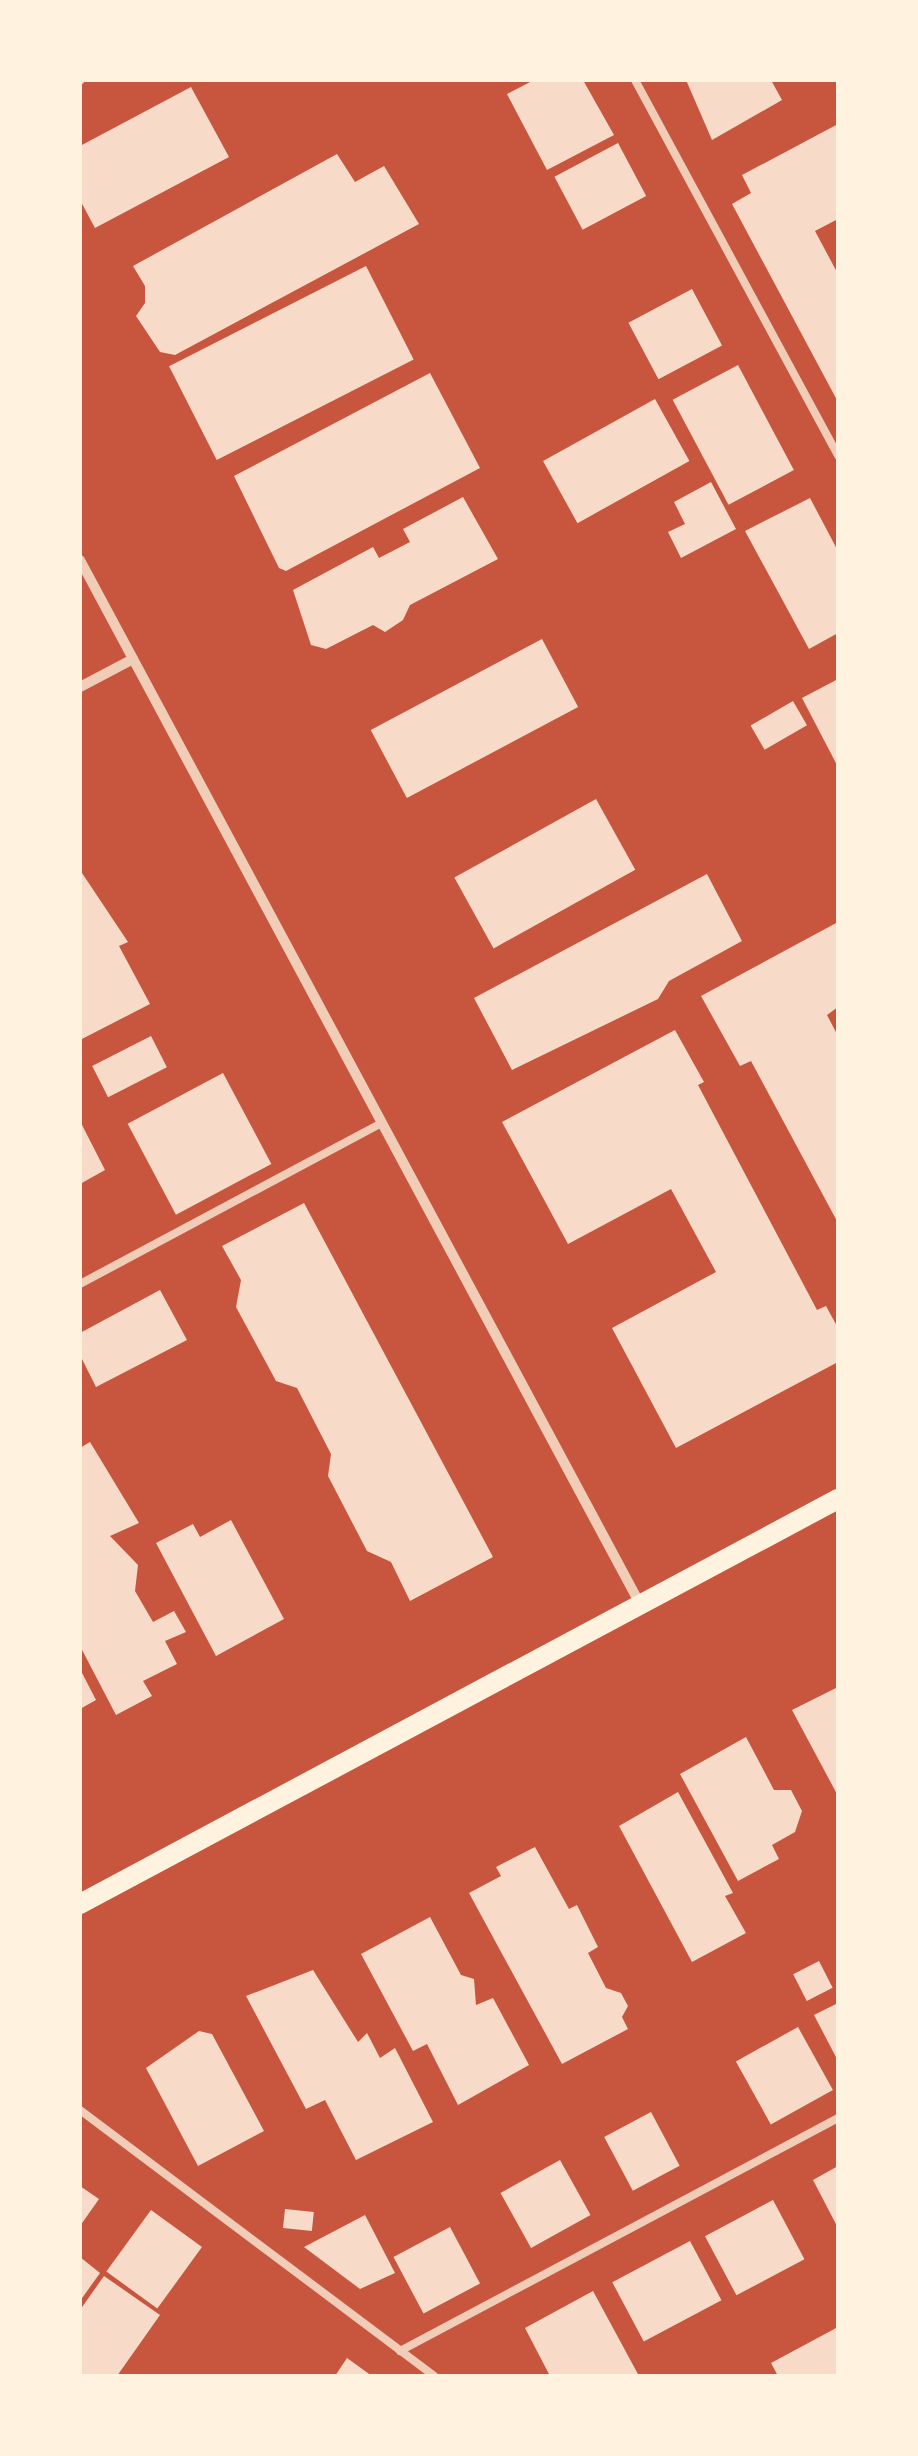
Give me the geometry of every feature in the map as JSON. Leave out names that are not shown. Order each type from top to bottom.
[{"type":"main road","points":[[80,1904],[838,1498]]},
{"type":"street","points":[[80,560],[640,1604]]},
{"type":"street","points":[[80,688],[133,660]]},
{"type":"lane","points":[[635,80],[838,456]]},
{"type":"lane","points":[[80,1284],[382,1123]]},
{"type":"lane","points":[[80,2110],[434,2376]]},
{"type":"lane","points":[[400,2351],[838,2118]]},
{"type":"building","points":[[534,80],[583,80],[614,135],[547,170],[507,94]]},
{"type":"building","points":[[686,80],[771,80],[782,100],[712,140]]},
{"type":"building","points":[[191,87],[229,157],[95,228],[80,200],[80,146]]},
{"type":"building","points":[[838,124],[838,219],[815,231],[838,274],[838,402],[732,204],[751,193],[742,175]]},
{"type":"building","points":[[618,143],[646,196],[583,230],[554,177]]},
{"type":"building","points":[[337,154],[355,182],[384,166],[419,224],[175,355],[160,352],[136,316],[145,303],[145,286],[133,266]]},
{"type":"building","points":[[366,266],[414,360],[217,460],[169,366]]},
{"type":"building","points":[[692,289],[722,346],[658,379],[628,323]]},
{"type":"building","points":[[738,365],[794,470],[729,505],[673,400]]},
{"type":"building","points":[[430,373],[480,468],[286,571],[279,568],[234,476]]},
{"type":"building","points":[[655,399],[689,461],[577,523],[543,461]]},
{"type":"building","points":[[711,482],[736,529],[681,558],[668,532],[685,524],[674,502]]},
{"type":"building","points":[[463,497],[498,559],[410,605],[403,620],[385,632],[373,625],[326,649],[311,645],[293,590],[373,547],[379,558],[410,542],[403,529]]},
{"type":"building","points":[[810,498],[838,551],[838,633],[809,649],[745,531]]},
{"type":"building","points":[[542,639],[578,707],[407,798],[371,730]]},
{"type":"building","points":[[838,679],[838,767],[802,698]]},
{"type":"building","points":[[793,701],[807,725],[765,750],[751,726]]},
{"type":"building","points":[[596,799],[635,870],[494,948],[454,878]]},
{"type":"building","points":[[80,870],[128,942],[119,946],[150,1004],[80,1040]]},
{"type":"building","points":[[707,874],[742,941],[669,981],[658,999],[512,1070],[474,998]]},
{"type":"building","points":[[838,922],[838,1007],[827,1015],[838,1036],[838,1223],[751,1061],[740,1066],[701,996]]},
{"type":"building","points":[[675,1030],[704,1082],[698,1085],[817,1310],[826,1306],[838,1328],[838,1362],[676,1448],[612,1328],[716,1272],[671,1189],[568,1244],[502,1122]]},
{"type":"building","points":[[151,1036],[167,1067],[108,1097],[92,1066]]},
{"type":"building","points":[[223,1073],[271,1164],[176,1215],[128,1124]]},
{"type":"building","points":[[80,1121],[105,1170],[80,1184]]},
{"type":"building","points":[[304,1203],[493,1557],[410,1601],[391,1562],[367,1551],[328,1476],[331,1454],[297,1388],[276,1381],[236,1307],[241,1280],[222,1246]]},
{"type":"building","points":[[160,1290],[187,1340],[96,1387],[80,1355],[80,1333]]},
{"type":"building","points":[[90,1442],[139,1523],[110,1536],[138,1565],[135,1591],[153,1622],[174,1611],[186,1632],[165,1641],[177,1664],[143,1681],[152,1696],[116,1715],[80,1646],[80,1448]]},
{"type":"building","points":[[231,1520],[284,1619],[216,1656],[156,1543],[193,1524],[200,1537]]},
{"type":"building","points":[[80,1669],[96,1700],[80,1709]]},
{"type":"building","points":[[838,1687],[838,1796],[792,1710]]},
{"type":"building","points":[[746,1737],[774,1790],[791,1790],[802,1811],[795,1832],[772,1845],[779,1859],[738,1881],[680,1774]]},
{"type":"building","points":[[678,1792],[733,1893],[725,1896],[746,1933],[692,1962],[619,1826]]},
{"type":"building","points":[[535,1847],[569,1909],[577,1905],[598,1947],[588,1953],[606,1988],[621,1993],[628,2006],[622,2017],[628,2029],[562,2064],[469,1893],[501,1876],[496,1867]]},
{"type":"building","points":[[430,1917],[461,1975],[474,1979],[476,2005],[493,1998],[529,2065],[458,2105],[427,2044],[413,2051],[361,1954]]},
{"type":"building","points":[[819,1961],[833,1988],[807,2001],[793,1974]]},
{"type":"building","points":[[313,1970],[358,2042],[367,2033],[380,2058],[395,2048],[433,2122],[356,2160],[325,2100],[306,2109],[246,1996]]},
{"type":"building","points":[[838,2003],[838,2061],[814,2015]]},
{"type":"building","points":[[798,2027],[833,2090],[771,2124],[736,2061]]},
{"type":"building","points":[[199,2031],[212,2034],[264,2131],[198,2166],[146,2068]]},
{"type":"building","points":[[651,2112],[680,2166],[633,2191],[604,2137]]},
{"type":"building","points":[[560,2160],[591,2215],[531,2248],[501,2193]]},
{"type":"building","points":[[838,2166],[838,2228],[813,2180]]},
{"type":"building","points":[[80,2186],[99,2199],[80,2226]]},
{"type":"building","points":[[773,2200],[804,2259],[736,2295],[705,2236]]},
{"type":"building","points":[[285,2209],[314,2212],[312,2231],[283,2228]]},
{"type":"building","points":[[151,2210],[202,2247],[157,2309],[106,2271]]},
{"type":"building","points":[[365,2215],[395,2273],[360,2289],[304,2247]]},
{"type":"building","points":[[450,2227],[480,2284],[424,2314],[393,2257]]},
{"type":"building","points":[[690,2241],[721,2300],[644,2341],[612,2282]]},
{"type":"building","points":[[80,2257],[100,2273],[80,2301]]},
{"type":"building","points":[[104,2276],[160,2315],[117,2376],[80,2376],[80,2310]]},
{"type":"building","points":[[593,2291],[639,2376],[550,2376],[525,2328]]},
{"type":"building","points":[[838,2327],[838,2376],[778,2376],[771,2363]]},
{"type":"building","points":[[347,2358],[372,2376],[335,2376]]}]
